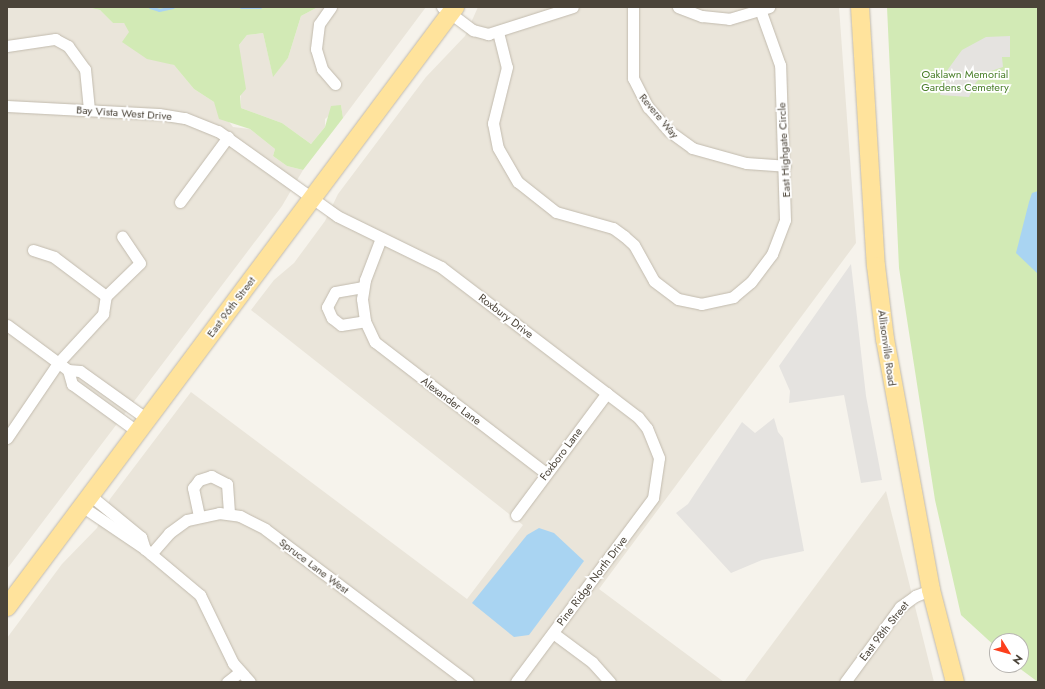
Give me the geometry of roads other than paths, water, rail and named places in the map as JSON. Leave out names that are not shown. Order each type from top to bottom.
[{"type":"main road","name":"Allisonville Road","points":[[860,7],[876,266],[884,339],[931,590],[955,682]]},
{"type":"main road","name":"East 96th Street","points":[[7,607],[312,199],[449,9]]},
{"type":"street","points":[[331,7],[319,24],[316,49],[322,69],[335,84]]},
{"type":"street","points":[[449,9],[473,30],[498,32],[573,7]]},
{"type":"street","name":"Revere Way","points":[[633,7],[633,78],[645,102],[669,131],[692,148],[746,163],[785,166]]},
{"type":"street","points":[[678,7],[702,16],[729,19],[765,9]]},
{"type":"street","name":"East Highgate Circle","points":[[498,32],[507,67],[493,123],[498,148],[509,169],[530,195],[566,217],[612,228],[624,236],[634,245],[654,281],[678,299],[701,304],[717,302],[733,297],[751,282],[780,237],[785,220],[785,166],[780,65],[765,9]]},
{"type":"street","points":[[7,46],[55,39],[68,46],[84,69],[89,110]]},
{"type":"street","name":"Bay Vista West Drive","points":[[7,106],[181,117],[228,137],[312,199]]},
{"type":"street","points":[[180,202],[228,137]]},
{"type":"street","name":"Roxbury Drive","points":[[312,199],[381,238],[441,267],[607,393],[648,428],[659,458],[659,475]]},
{"type":"street","points":[[9,432],[58,363],[103,314],[106,296],[140,263],[122,236]]},
{"type":"street","name":"Alexander Lane","points":[[381,238],[364,287],[365,321],[375,342],[393,358],[546,473]]},
{"type":"street","points":[[33,250],[54,257],[106,296]]},
{"type":"street","points":[[364,287],[335,292],[327,306],[332,318],[341,325],[365,321]]},
{"type":"street","points":[[7,325],[68,370],[80,371],[143,425]]},
{"type":"street","points":[[68,370],[72,384],[143,425]]},
{"type":"street","name":"Foxboro Lane","points":[[516,515],[607,393]]},
{"type":"street","name":"Pine Ridge North Drive","points":[[516,682],[640,517],[653,498],[659,475]]},
{"type":"street","points":[[148,552],[169,533],[199,516],[229,513],[227,484],[211,476],[199,480],[193,488],[199,516]]},
{"type":"street","points":[[87,501],[141,537],[148,552],[200,595],[240,672],[250,682]]},
{"type":"street","name":"Spruce Lane West","points":[[229,513],[264,529],[468,682]]},
{"type":"street","name":"East 98th Street","points":[[845,682],[900,607],[914,596],[931,590]]},
{"type":"street","points":[[553,633],[592,662],[610,682]]},
{"type":"street","points":[[227,682],[240,672]]},
{"type":"water","points":[[1038,191],[1038,274],[1016,253],[1032,193]]},
{"type":"water","points":[[539,528],[554,533],[584,561],[529,635],[514,637],[472,603],[527,535]]},
{"type":"waterway","points":[[150,7],[159,10],[173,7]]},
{"type":"waterway","points":[[241,7],[260,7]]},
{"type":"park label","name":"Oaklawn Memorial Gardens Cemetery","points":[[965,81]]}]
